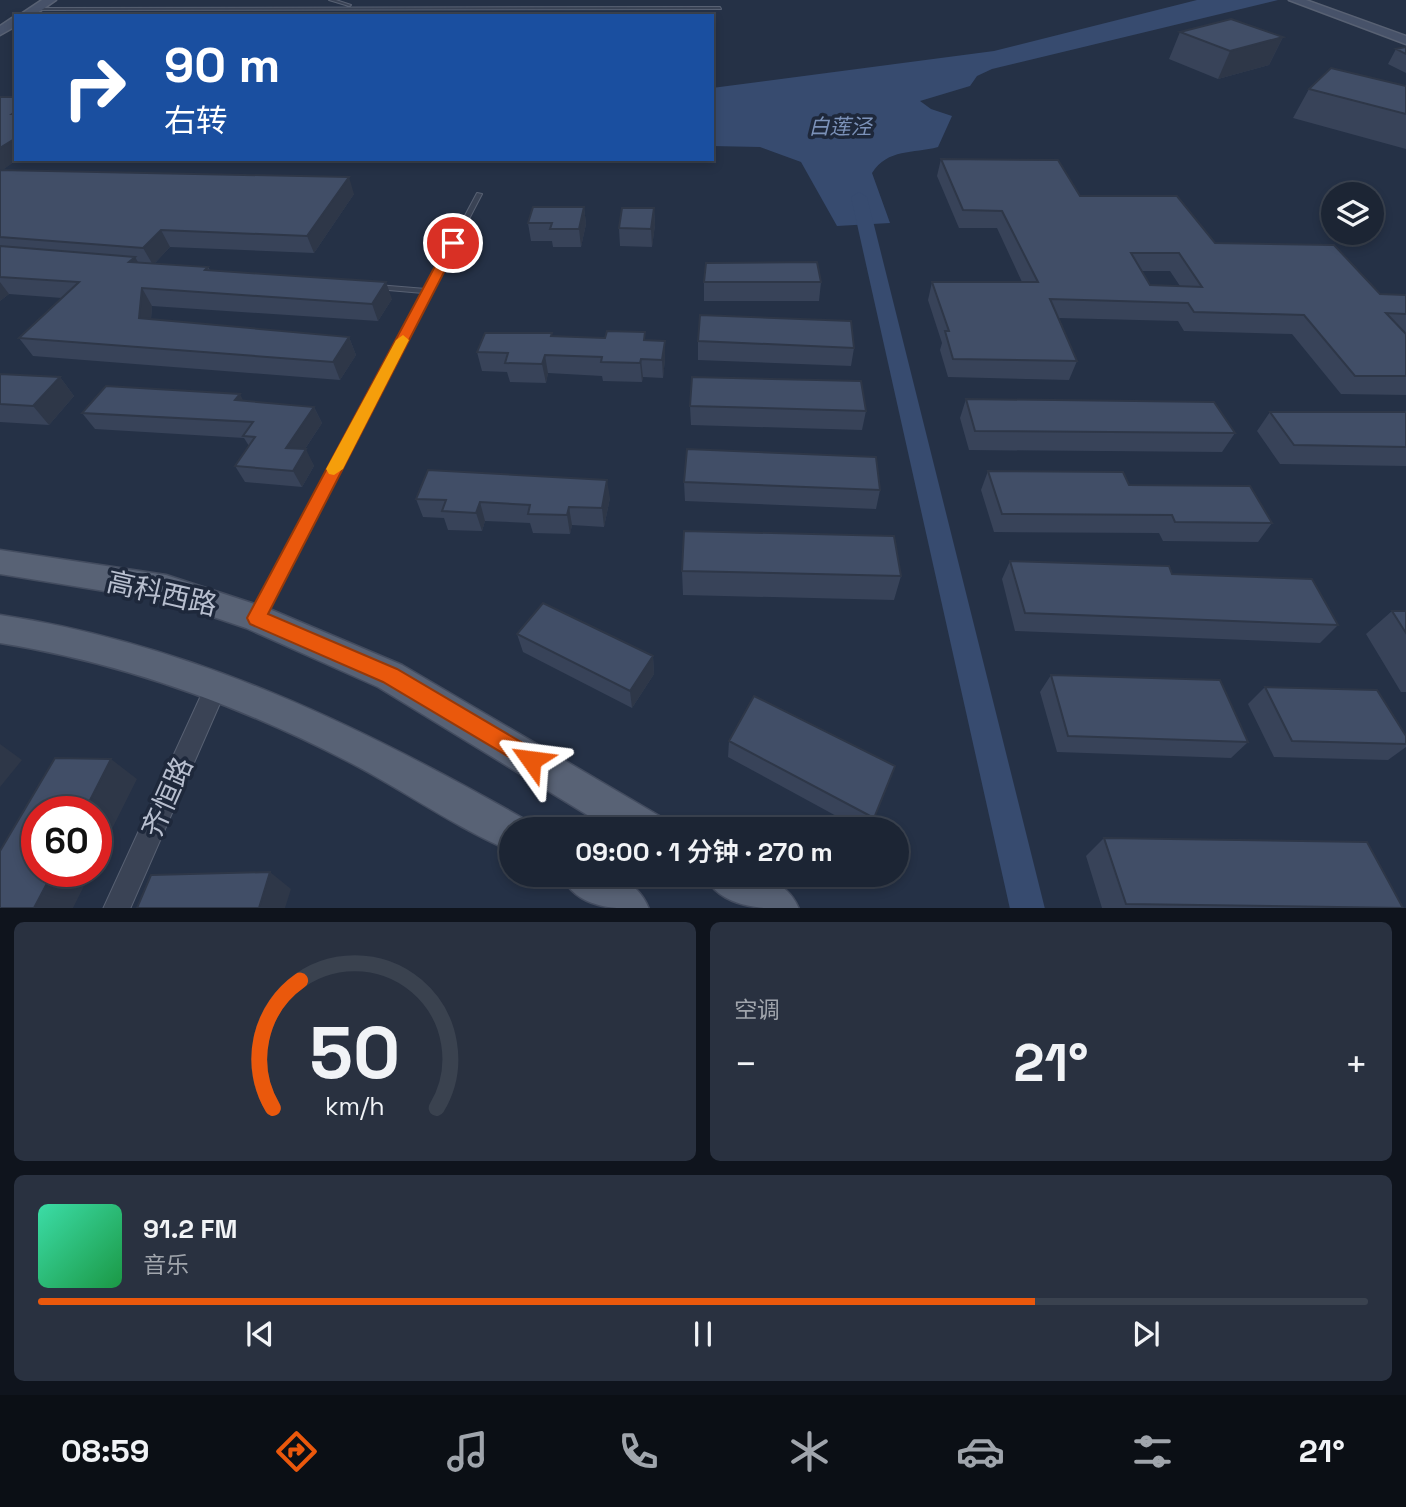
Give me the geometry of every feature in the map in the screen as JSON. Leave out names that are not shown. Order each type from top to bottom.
[{"type":"main road","name":"高科西路","points":[[0,562],[166,589],[257,618],[390,676],[626,817]]},
{"type":"main road","points":[[0,629],[94,645],[217,685],[402,769],[499,825]]},
{"type":"main road","points":[[598,887],[629,908]]},
{"type":"main road","points":[[744,887],[779,908]]},
{"type":"street","points":[[30,12],[50,0]]},
{"type":"street","points":[[1299,1],[1406,40]]},
{"type":"street","name":"齐恒路","points":[[116,908],[217,685]]},
{"type":"lane","points":[[181,9],[192,0]]},
{"type":"lane","points":[[331,0],[363,9]]},
{"type":"lane","points":[[30,12],[181,9],[720,8]]},
{"type":"lane","points":[[257,618],[479,194]]},
{"type":"lane","points":[[372,287],[428,291]]},
{"type":"water","name":"白莲泾","points":[[1197,0],[1278,0],[992,69],[977,76],[970,86],[920,101],[931,109],[952,116],[938,147],[893,156],[878,165],[872,173],[890,223],[837,226],[801,162],[760,147],[714,146],[714,88],[994,51]]},
{"type":"building","points":[[1231,19],[1283,37],[1230,51],[1180,32]]},
{"type":"building","points":[[1406,47],[1406,54],[1396,49]]},
{"type":"building","points":[[1331,68],[1406,86],[1406,114],[1309,89]]},
{"type":"building","points":[[0,97],[14,97],[14,139],[0,148]]},
{"type":"building","points":[[941,159],[1058,160],[1080,196],[1177,196],[1215,243],[1334,245],[1380,294],[1406,295],[1406,314],[1386,313],[1406,334],[1406,376],[1355,376],[1304,315],[1194,312],[1188,303],[1050,299],[1077,361],[953,359],[945,331],[949,331],[932,282],[1038,282],[1002,211],[963,210]],"holes":[[[1131,253],[1179,253],[1202,287],[1150,285]]]},
{"type":"building","points":[[0,170],[349,177],[307,236],[161,230],[143,248],[0,237]]},
{"type":"building","points":[[533,207],[584,207],[579,229],[550,229],[552,223],[528,223]]},
{"type":"building","points":[[622,208],[654,208],[651,229],[619,228]]},
{"type":"building","points":[[0,246],[135,257],[129,262],[208,267],[205,270],[386,282],[372,304],[142,288],[139,318],[349,337],[333,362],[19,338],[79,282],[0,277]]},
{"type":"building","points":[[817,262],[821,282],[704,282],[706,263]]},
{"type":"building","points":[[700,315],[851,321],[854,348],[698,341]]},
{"type":"building","points":[[607,331],[645,332],[644,340],[665,341],[662,360],[641,359],[640,363],[601,362],[602,357],[545,355],[542,364],[505,363],[508,353],[477,352],[485,333],[552,333],[551,336],[605,338]]},
{"type":"building","points":[[0,374],[60,377],[33,406],[0,404]]},
{"type":"building","points":[[692,377],[861,381],[866,411],[690,406]]},
{"type":"building","points":[[106,386],[240,394],[235,400],[314,407],[286,448],[306,449],[293,471],[235,466],[255,437],[243,436],[253,422],[82,413]]},
{"type":"building","points":[[966,399],[1214,402],[1235,433],[975,431]]},
{"type":"building","points":[[1270,412],[1406,412],[1406,447],[1294,445]]},
{"type":"building","points":[[687,449],[876,457],[880,490],[684,482]]},
{"type":"building","points":[[428,470],[607,480],[602,508],[569,507],[567,515],[528,514],[530,505],[480,502],[476,513],[442,511],[446,500],[416,499]]},
{"type":"building","points":[[988,471],[1123,472],[1129,485],[1250,486],[1272,523],[1175,522],[1172,515],[1002,514]]},
{"type":"building","points":[[684,531],[894,536],[901,576],[682,571]]},
{"type":"building","points":[[1010,561],[1169,566],[1172,574],[1312,579],[1338,625],[1025,613]]},
{"type":"building","points":[[543,603],[653,656],[630,691],[517,634]]},
{"type":"building","points":[[1392,611],[1406,611],[1406,633]]},
{"type":"building","points":[[1051,675],[1220,680],[1248,742],[1068,736]]},
{"type":"building","points":[[1265,687],[1377,690],[1406,736],[1406,744],[1292,741]]},
{"type":"building","points":[[754,696],[895,766],[872,817],[729,741]]},
{"type":"building","points":[[55,758],[111,759],[92,796],[33,796]]},
{"type":"building","points":[[21,815],[21,887],[45,887],[34,908],[0,908],[0,851]]},
{"type":"building","points":[[1104,838],[1367,842],[1403,908],[1126,904]]},
{"type":"building","points":[[270,872],[259,908],[137,908],[151,875]]},
{"type":"waterway","points":[[859,197],[1028,908]]},
{"type":"slow traffic","points":[[334,469],[403,340]]},
{"type":"route","points":[[453,243],[257,618],[390,676],[531,760]]}]
